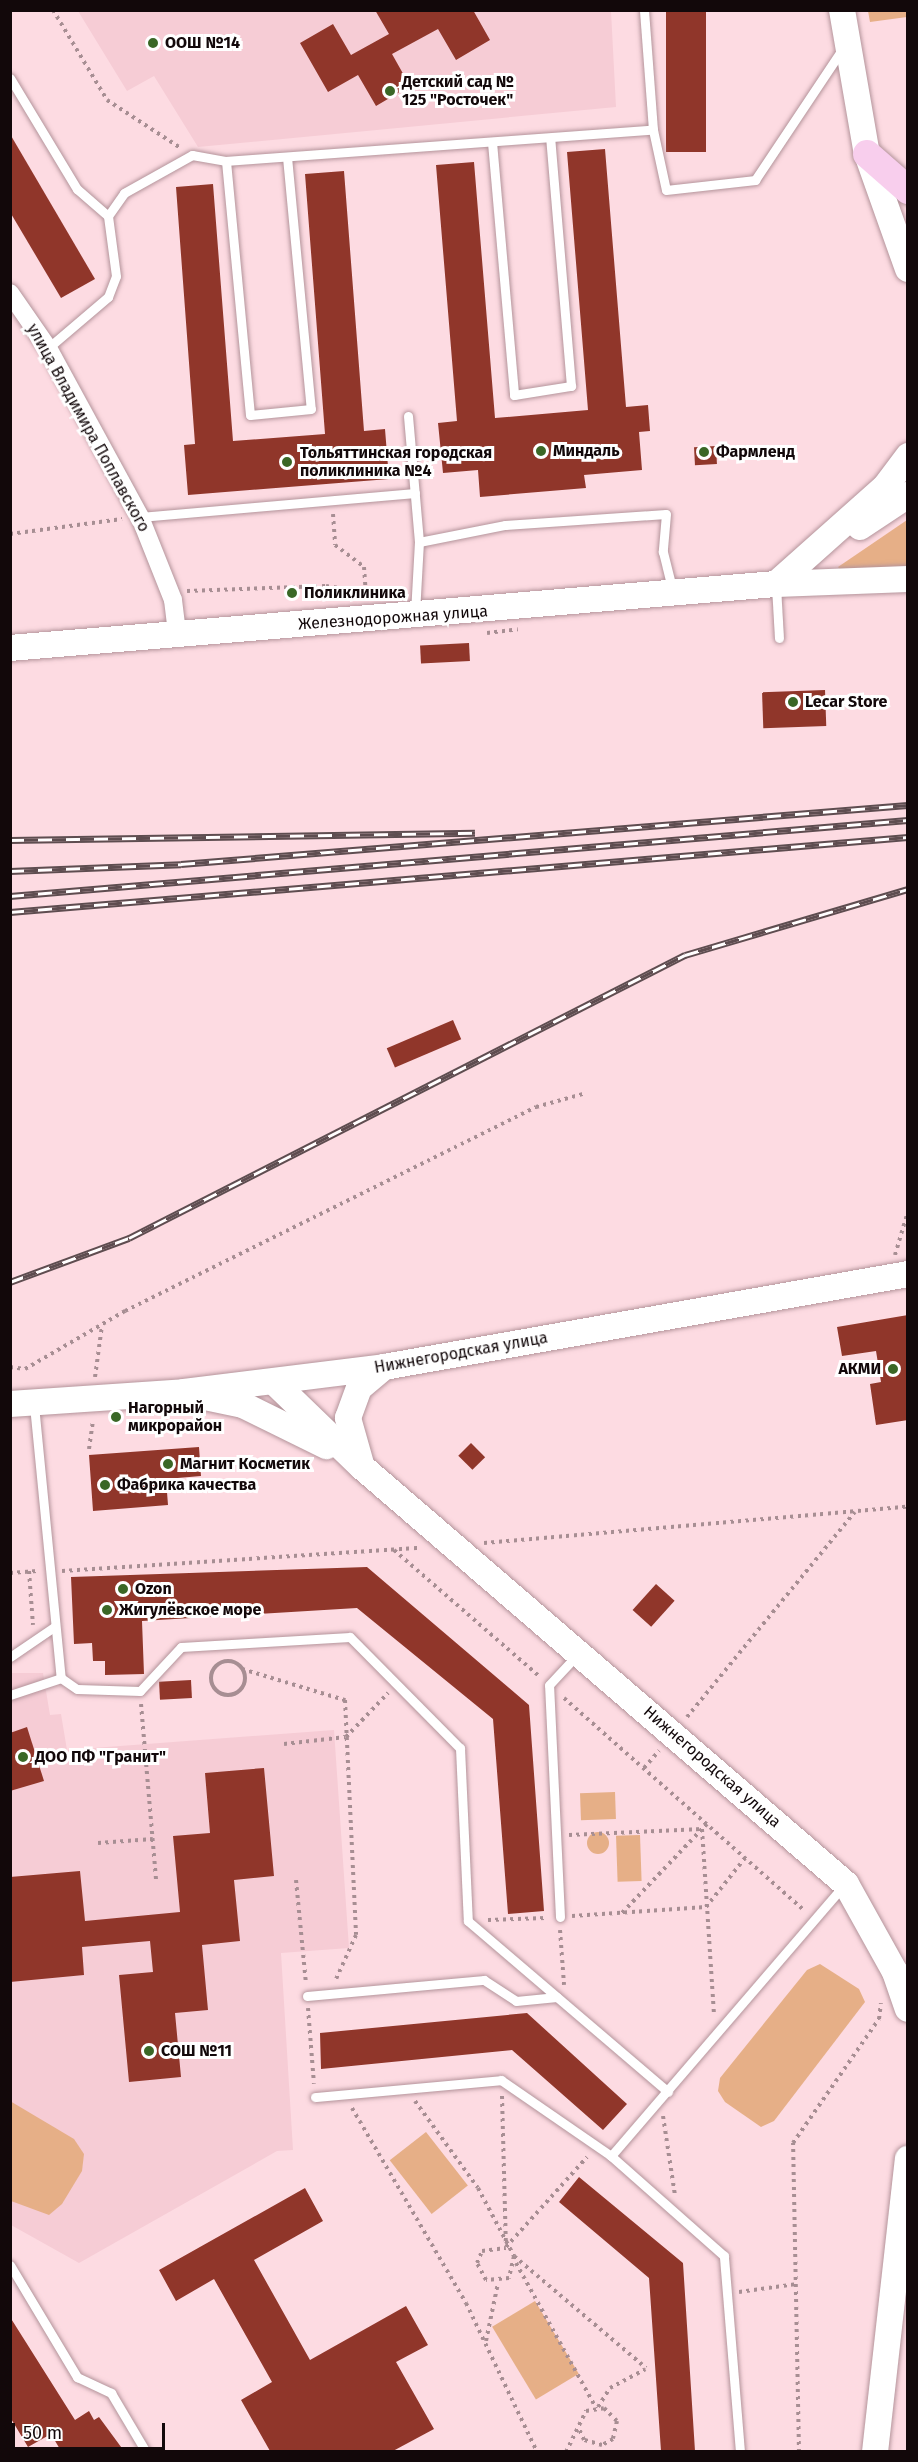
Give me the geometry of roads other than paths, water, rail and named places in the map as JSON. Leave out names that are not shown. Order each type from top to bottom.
[{"type":"main road","points":[[867,154],[908,170]]},
{"type":"main road","points":[[867,154],[908,190]]},
{"type":"street","points":[[842,10],[867,154],[908,269]]},
{"type":"street","name":"улица Владимира Поплавского","points":[[10,293],[48,348],[141,517],[170,592],[177,635]]},
{"type":"street","points":[[776,584],[885,487],[908,456]]},
{"type":"street","points":[[776,584],[908,495]]},
{"type":"street","name":"Железнодорожная улица","points":[[10,648],[674,595],[776,584],[908,579]]},
{"type":"street","name":"Нижнегородская улица","points":[[22,1403],[184,1392],[275,1383],[384,1367],[908,1274]]},
{"type":"street","points":[[362,1467],[348,1418],[359,1388],[384,1367]]},
{"type":"street","points":[[275,1383],[362,1467]]},
{"type":"street","points":[[184,1392],[243,1405],[362,1467]]},
{"type":"street","name":"Нижнегородская улица","points":[[362,1467],[674,1733],[846,1884],[895,1972],[908,2009]]},
{"type":"street","points":[[875,2451],[908,2159]]},
{"type":"lane","points":[[644,10],[653,130],[666,190],[755,180],[847,42]]},
{"type":"lane","points":[[10,78],[77,189],[108,216],[116,276],[108,297],[48,348]]},
{"type":"lane","points":[[108,216],[147,176],[192,155],[226,161],[653,130]]},
{"type":"lane","points":[[492,142],[514,395],[571,386],[550,138]]},
{"type":"lane","points":[[226,161],[250,415],[311,409],[287,157]]},
{"type":"lane","points":[[408,416],[419,542],[415,616]]},
{"type":"lane","points":[[141,517],[415,494]]},
{"type":"lane","points":[[419,542],[505,525],[666,514],[663,552],[674,595]]},
{"type":"lane","points":[[776,584],[779,638]]},
{"type":"lane","points":[[22,1403],[61,1678],[77,1689],[140,1691],[181,1647],[350,1637],[460,1748],[468,1921],[668,2092]]},
{"type":"lane","points":[[10,1657],[54,1627]]},
{"type":"lane","points":[[560,1917],[549,1685],[580,1653]]},
{"type":"lane","points":[[10,1695],[61,1678]]},
{"type":"lane","points":[[611,2156],[846,1884]]},
{"type":"lane","points":[[307,1996],[484,1980],[516,2001],[556,1997]]},
{"type":"lane","points":[[315,2097],[501,2080],[611,2156],[724,2256],[740,2451]]},
{"type":"lane","points":[[10,2265],[77,2377],[111,2393],[146,2451]]},
{"type":"railway","points":[[10,871],[181,864],[908,805]]},
{"type":"railway","points":[[10,896],[908,820]]},
{"type":"railway","points":[[10,840],[475,833]]},
{"type":"railway","points":[[10,912],[908,837]]},
{"type":"railway","points":[[10,1282],[129,1238],[685,955],[908,889]]},
{"type":"place","name":"ООШ №14","points":[[153,43]]},
{"type":"place","name":"Детский сад № 125 \"Росточек\"","points":[[390,91]]},
{"type":"place","name":"Миндаль","points":[[541,451]]},
{"type":"place","name":"Фармленд","points":[[704,452]]},
{"type":"place","name":"Тольяттинская городская поликлиника №4","points":[[287,462]]},
{"type":"place","name":"Поликлиника","points":[[292,593]]},
{"type":"place","name":"Lecar Store","points":[[793,702]]},
{"type":"place","name":"АКМИ","points":[[893,1369]]},
{"type":"place","name":"Нагорный микрорайон","points":[[116,1417]]},
{"type":"place","name":"Магнит Косметик","points":[[168,1464]]},
{"type":"place","name":"Фабрика качества","points":[[105,1485]]},
{"type":"place","name":"Ozon","points":[[123,1589]]},
{"type":"place","name":"Жигулёвское море","points":[[107,1610]]},
{"type":"place","name":"ДОО ПФ \"Гранит\"","points":[[23,1757]]},
{"type":"place","name":"СОШ №11","points":[[149,2051]]}]
